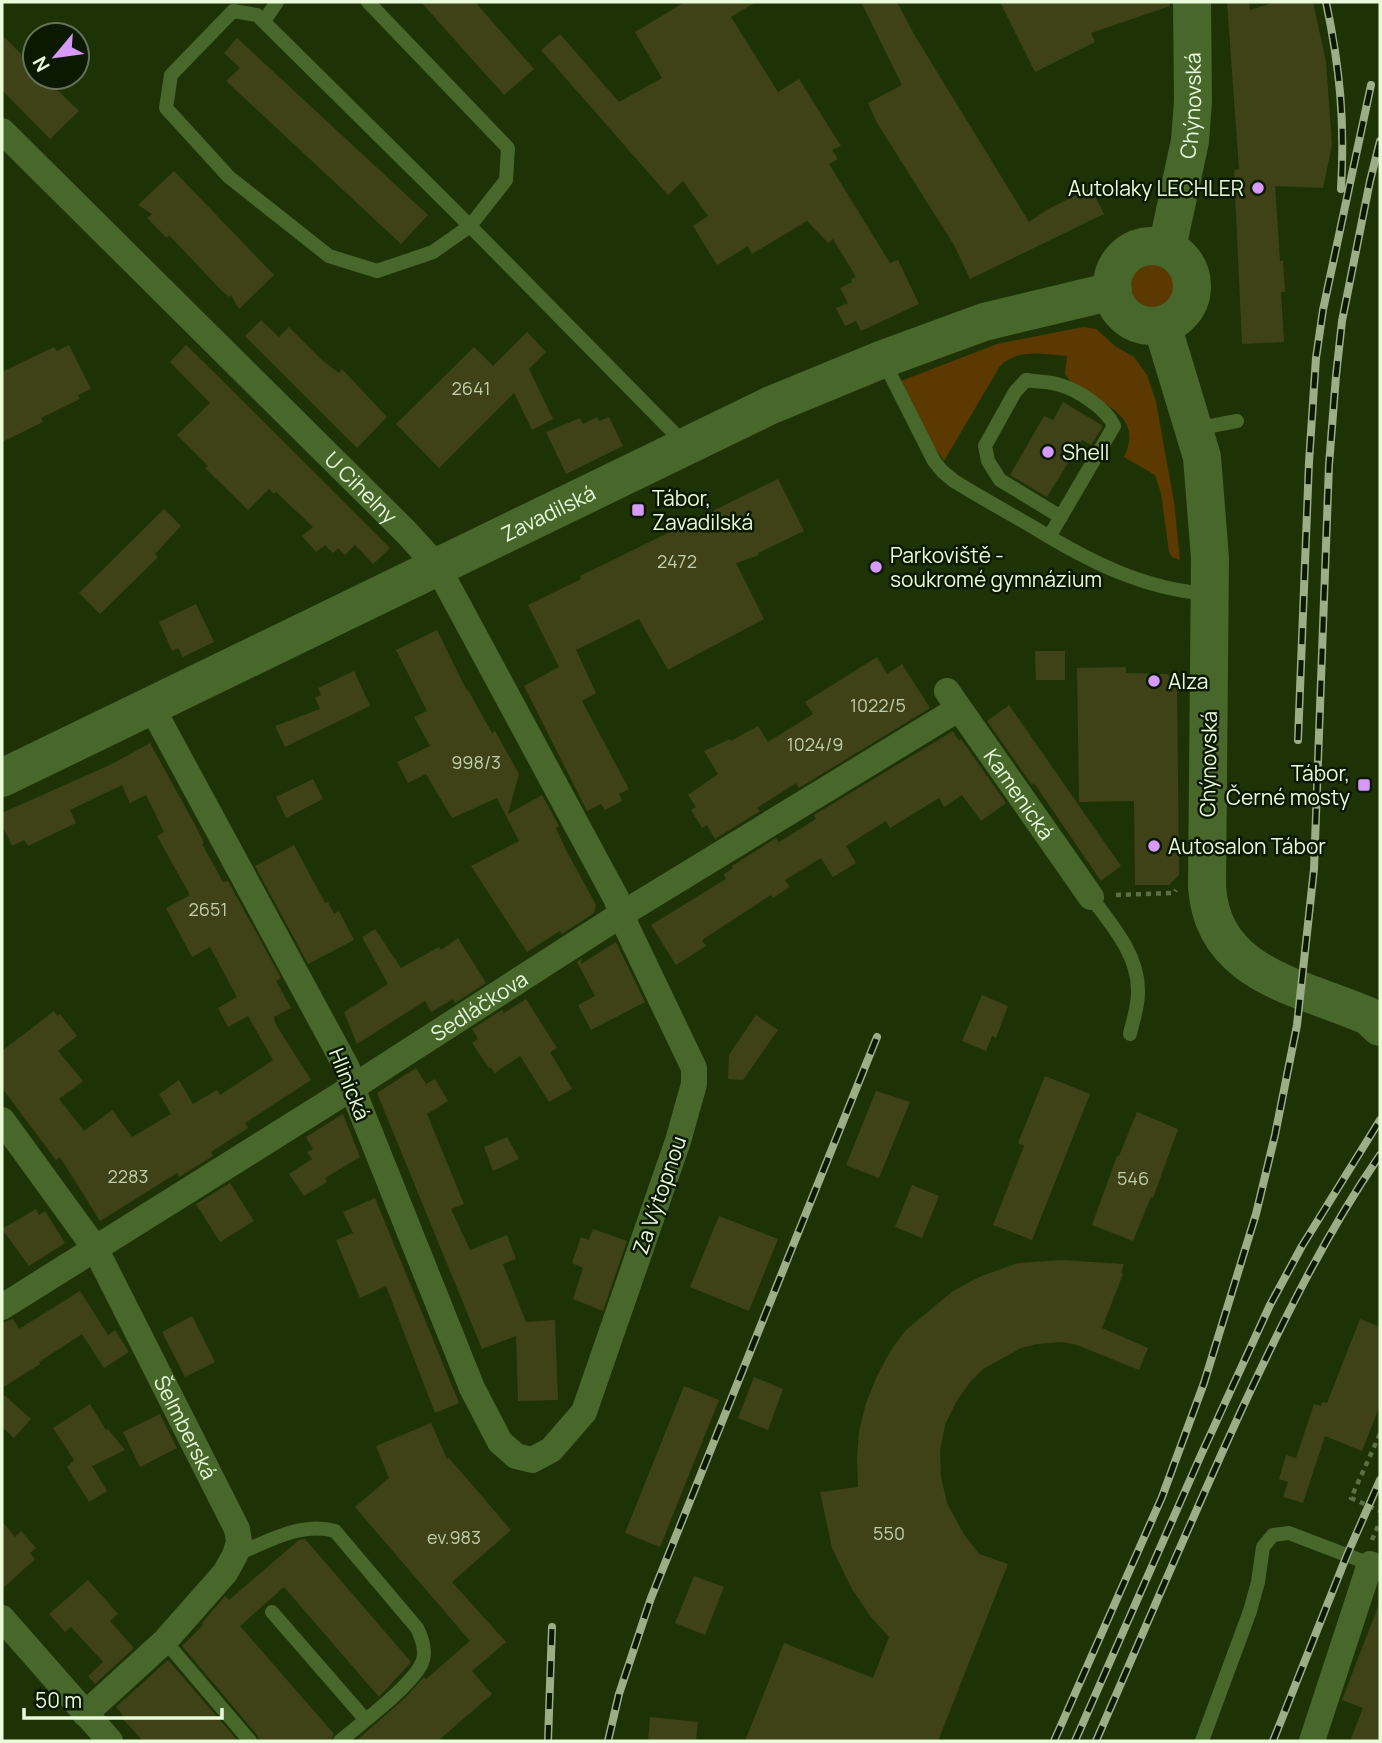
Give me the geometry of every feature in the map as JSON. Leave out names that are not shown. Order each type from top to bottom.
[{"type":"main road","name":"Chýnovská","points":[[1167,248],[1190,141],[1193,101],[1192,2]]},
{"type":"main road","points":[[1154,245],[1167,248],[1186,264],[1192,276],[1190,301],[1174,320],[1162,325],[1149,326],[1136,322],[1124,315],[1116,304],[1112,291],[1118,264],[1127,254],[1140,247],[1154,245]]},
{"type":"main road","name":"Zavadilská","points":[[2,778],[768,406],[984,321],[1112,291]]},
{"type":"main road","name":"Chýnovská","points":[[1162,325],[1202,457],[1210,558],[1207,886],[1213,917],[1226,941],[1252,968],[1268,977],[1368,1016],[1380,1027]]},
{"type":"street","name":"U Cihelny","points":[[2,131],[437,566],[616,898],[622,914]]},
{"type":"street","name":"Sedláčkova","points":[[2,1307],[353,1087],[953,700]]},
{"type":"street","name":"Kamenická","points":[[953,700],[1091,897]]},
{"type":"street","name":"Hlinická","points":[[151,705],[347,1068],[472,1388],[500,1442],[516,1456],[532,1460]]},
{"type":"street","name":"Za Výtopnou","points":[[532,1460],[551,1450],[584,1412],[678,1141],[694,1084],[694,1068],[622,914]]},
{"type":"street","name":"Šelmberská","points":[[2,1120],[95,1248],[237,1529],[239,1542],[235,1555]]},
{"type":"street","points":[[85,1714],[165,1641],[225,1573],[235,1555]]},
{"type":"street","points":[[1312,1741],[1376,1559]]},
{"type":"street","points":[[2,1618],[110,1741]]},
{"type":"lane","points":[[264,21],[277,2]]},
{"type":"lane","points":[[368,2],[508,148],[506,180],[470,226],[433,252],[377,271],[329,256],[229,177],[166,108],[171,75],[233,11],[257,15],[470,226],[686,445]]},
{"type":"lane","points":[[883,359],[927,448],[942,471],[1087,559],[1133,579],[1171,590],[1209,594]]},
{"type":"lane","points":[[1049,537],[1061,517],[1114,426],[1111,417],[1095,403],[1061,385],[1026,380],[1015,392],[985,446],[988,461],[1000,480],[1061,517]]},
{"type":"lane","points":[[1194,430],[1237,421]]},
{"type":"lane","points":[[1091,897],[1119,935],[1136,969],[1139,992],[1130,1034]]},
{"type":"lane","points":[[235,1555],[305,1529],[326,1528],[335,1531],[417,1628],[424,1645],[418,1672],[340,1741]]},
{"type":"lane","points":[[1202,1741],[1250,1611],[1258,1582],[1261,1553],[1267,1541],[1281,1532],[1289,1533],[1376,1559]]},
{"type":"lane","points":[[272,1612],[365,1719]]},
{"type":"lane","points":[[165,1641],[250,1741]]},
{"type":"path","points":[[1091,897],[1174,893],[1182,884]]},
{"type":"path","points":[[1380,1434],[1350,1497],[1380,1511]]},
{"type":"path","points":[[1376,1559],[1371,1542],[1380,1521]]},
{"type":"shaded area","points":[[1153,262],[1162,263],[1169,269],[1175,276],[1175,294],[1169,301],[1162,307],[1153,308],[1144,307],[1137,301],[1131,294],[1130,285],[1131,276],[1137,269],[1144,263]]},
{"type":"shaded area","points":[[1083,327],[1096,329],[1115,346],[1134,357],[1147,375],[1156,402],[1174,502],[1180,560],[1172,557],[1169,552],[1161,493],[1155,475],[1124,457],[1129,442],[1123,419],[1070,381],[1065,374],[1067,356],[1023,354],[1007,360],[1000,366],[944,461],[901,381],[997,344]]},
{"type":"building","points":[[421,2],[475,2],[534,69],[504,95]]},
{"type":"building","points":[[685,2],[756,2],[731,17],[778,92],[799,79],[841,146],[832,150],[838,159],[829,164],[890,263],[898,260],[919,304],[861,331],[856,321],[845,326],[836,308],[848,303],[840,288],[856,277],[833,239],[828,243],[807,221],[752,254],[748,246],[717,265],[693,226],[708,216],[683,181],[668,195],[541,50],[560,34],[619,102],[662,78],[635,32]]},
{"type":"building","points":[[861,2],[897,2],[1029,222],[1048,209],[1091,188],[1104,214],[970,279],[954,245],[877,123],[868,103],[902,85]]},
{"type":"building","points":[[1000,2],[1170,2],[1170,6],[1091,33],[1095,42],[1035,72]]},
{"type":"building","points":[[1227,2],[1249,2],[1250,10],[1275,2],[1313,2],[1326,62],[1332,145],[1323,188],[1275,186],[1285,292],[1281,292],[1284,342],[1242,344],[1234,170],[1239,169]]},
{"type":"building","points":[[2,35],[21,54],[21,91],[58,91],[79,111],[50,139],[2,90]]},
{"type":"building","points":[[237,38],[428,215],[401,244],[226,81],[240,68],[224,53]]},
{"type":"building","points":[[174,171],[274,275],[239,309],[231,295],[229,297],[220,289],[169,235],[167,238],[147,218],[152,214],[138,205]]},
{"type":"building","points":[[261,320],[279,337],[289,327],[323,361],[339,373],[342,369],[387,417],[357,448],[245,336]]},
{"type":"building","points":[[527,332],[546,352],[529,369],[553,419],[532,430],[514,393],[439,468],[396,424],[474,347],[493,366]]},
{"type":"building","points":[[69,345],[91,389],[78,395],[80,399],[41,418],[43,422],[2,442],[2,372],[54,347],[57,351]]},
{"type":"building","points":[[186,345],[390,548],[373,564],[355,545],[345,555],[338,548],[333,553],[325,545],[316,552],[302,536],[313,527],[276,492],[274,494],[269,489],[248,510],[205,468],[208,466],[177,435],[210,403],[170,362]]},
{"type":"building","name":"Shell","points":[[1063,402],[1103,426],[1091,445],[1082,440],[1047,497],[1010,475],[1044,416],[1053,420]]},
{"type":"building","points":[[597,417],[599,421],[609,417],[623,446],[566,474],[546,432],[580,418],[583,424]]},
{"type":"building","points":[[778,479],[804,531],[758,553],[759,555],[736,563],[764,619],[668,670],[639,619],[576,650],[596,693],[582,701],[629,789],[619,794],[622,801],[605,810],[601,804],[587,811],[524,686],[559,667],[528,605],[581,579],[580,576]]},
{"type":"building","points":[[164,509],[181,526],[155,554],[158,557],[100,614],[79,593]]},
{"type":"building","points":[[196,604],[214,642],[183,657],[178,648],[172,651],[159,622]]},
{"type":"building","points":[[437,630],[467,691],[492,733],[495,731],[519,774],[508,814],[542,795],[559,826],[556,828],[566,850],[596,905],[594,913],[527,952],[471,866],[519,841],[497,798],[452,818],[426,774],[408,783],[397,762],[430,746],[414,717],[427,711],[396,650]]},
{"type":"building","points":[[1035,651],[1065,651],[1065,680],[1036,680]]},
{"type":"building","points":[[877,657],[887,674],[902,664],[930,708],[799,788],[796,783],[757,808],[760,811],[715,839],[707,825],[702,828],[691,810],[696,807],[688,795],[718,774],[704,751],[730,739],[731,741],[758,726],[768,742],[813,714],[805,702]]},
{"type":"building","points":[[1126,667],[1126,673],[1167,674],[1177,683],[1179,875],[1169,885],[1135,885],[1134,801],[1079,802],[1077,668]]},
{"type":"building","points":[[354,671],[370,706],[285,747],[275,726],[320,709],[315,698],[321,695],[318,688]]},
{"type":"building","points":[[1009,705],[1121,866],[1101,881],[1034,783],[1032,785],[987,721]]},
{"type":"building","points":[[953,731],[1006,803],[981,821],[962,795],[944,807],[939,798],[890,828],[886,821],[846,846],[856,863],[833,877],[821,858],[785,880],[790,887],[773,898],[771,895],[702,940],[706,946],[676,965],[651,925],[726,879],[724,874],[733,868],[732,866],[776,838],[779,842],[816,819],[814,815]]},
{"type":"building","points":[[150,743],[223,882],[228,881],[281,978],[276,981],[291,1008],[274,1017],[275,1023],[311,1080],[245,1123],[248,1128],[211,1152],[213,1156],[179,1177],[177,1173],[100,1221],[60,1157],[56,1160],[2,1088],[2,1051],[54,1011],[57,1016],[60,1014],[77,1036],[58,1051],[83,1081],[59,1099],[84,1131],[112,1110],[132,1137],[171,1114],[159,1094],[179,1080],[193,1104],[217,1090],[220,1095],[273,1060],[248,1016],[228,1027],[218,1008],[237,997],[210,947],[192,957],[166,908],[190,895],[157,836],[164,832],[146,795],[130,803],[122,785],[70,810],[76,823],[28,846],[24,840],[12,846],[2,825],[2,813],[112,764]]},
{"type":"building","points":[[313,779],[323,799],[286,818],[276,797]]},
{"type":"building","points":[[294,845],[325,903],[328,902],[334,914],[339,911],[354,940],[308,964],[255,866]]},
{"type":"building","points":[[375,929],[401,968],[439,947],[441,950],[458,938],[486,983],[455,1003],[453,999],[431,1012],[425,1001],[357,1044],[344,1012],[388,984],[362,937]]},
{"type":"building","points":[[616,942],[645,1002],[591,1030],[578,1005],[595,996],[577,962],[582,958],[581,964]]},
{"type":"building","points":[[982,995],[1008,1006],[996,1038],[992,1036],[986,1051],[962,1041]]},
{"type":"building","points":[[526,999],[557,1048],[550,1052],[572,1089],[549,1102],[520,1056],[495,1073],[472,1043],[478,1039],[472,1029]]},
{"type":"building","points":[[756,1015],[778,1030],[743,1080],[728,1079],[729,1055]]},
{"type":"building","points":[[416,1068],[426,1084],[435,1079],[448,1101],[427,1114],[464,1204],[451,1209],[470,1250],[507,1235],[516,1259],[503,1264],[526,1322],[555,1320],[558,1400],[518,1401],[516,1336],[482,1349],[377,1093]]},
{"type":"building","points":[[1045,1076],[1090,1094],[1032,1240],[993,1225],[1024,1146],[1018,1143]]},
{"type":"building","points":[[876,1091],[910,1102],[879,1178],[846,1165]]},
{"type":"building","points":[[1137,1112],[1178,1129],[1153,1198],[1151,1197],[1133,1241],[1092,1225],[1117,1156]]},
{"type":"building","points":[[343,1114],[360,1157],[325,1178],[327,1182],[304,1196],[289,1174],[312,1159],[307,1152],[313,1149],[306,1137]]},
{"type":"building","points":[[507,1137],[519,1159],[493,1171],[484,1147]]},
{"type":"building","points":[[230,1183],[254,1221],[220,1242],[196,1204]]},
{"type":"building","points":[[912,1185],[939,1196],[922,1238],[895,1227]]},
{"type":"building","points":[[375,1198],[459,1403],[435,1413],[386,1286],[360,1298],[336,1240],[353,1233],[343,1212]]},
{"type":"building","points":[[36,1209],[39,1215],[45,1211],[65,1243],[29,1266],[2,1229]]},
{"type":"building","points":[[719,1216],[778,1239],[749,1311],[690,1287]]},
{"type":"building","points":[[593,1229],[627,1241],[603,1311],[573,1299],[583,1268],[572,1263],[581,1237],[589,1240]]},
{"type":"building","points":[[1062,1260],[1124,1264],[1123,1274],[1102,1328],[1148,1348],[1139,1370],[1077,1345],[1062,1342],[1021,1348],[983,1369],[956,1402],[945,1425],[940,1451],[941,1477],[947,1503],[963,1533],[979,1554],[1008,1564],[938,1741],[745,1741],[784,1643],[873,1678],[889,1637],[852,1589],[832,1548],[820,1492],[858,1487],[859,1431],[866,1403],[891,1350],[906,1330],[953,1291],[979,1277],[1018,1263]]},
{"type":"building","points":[[80,1291],[108,1335],[115,1330],[129,1352],[104,1368],[82,1334],[2,1388],[2,1323],[13,1319],[19,1329]]},
{"type":"building","points":[[192,1316],[215,1362],[185,1377],[162,1332]]},
{"type":"building","points":[[1360,1319],[1380,1327],[1380,1405],[1362,1451],[1325,1436],[1303,1503],[1283,1497],[1288,1482],[1279,1479],[1286,1455],[1296,1458],[1314,1404],[1321,1406],[1323,1402],[1327,1403]]},
{"type":"building","points":[[754,1377],[783,1389],[768,1430],[738,1418]]},
{"type":"building","points":[[684,1386],[719,1400],[660,1547],[625,1533]]},
{"type":"building","points":[[2,1393],[31,1419],[14,1438],[2,1427]]},
{"type":"building","points":[[90,1404],[106,1430],[108,1429],[125,1450],[92,1466],[107,1491],[89,1502],[67,1467],[74,1460],[53,1428]]},
{"type":"building","points":[[160,1414],[177,1448],[140,1467],[123,1432]]},
{"type":"building","points":[[431,1423],[447,1459],[449,1458],[511,1530],[452,1582],[506,1642],[472,1671],[492,1694],[438,1741],[356,1741],[405,1698],[424,1677],[426,1679],[470,1641],[355,1507],[389,1478],[376,1446]]},
{"type":"building","points":[[2,1521],[15,1537],[21,1531],[36,1548],[30,1553],[35,1559],[2,1589]]},
{"type":"building","points":[[305,1539],[411,1662],[379,1697],[284,1587],[240,1626],[334,1734],[331,1741],[259,1741],[257,1735],[182,1646],[203,1625],[225,1596],[229,1600],[299,1540]]},
{"type":"building","points":[[694,1576],[724,1587],[705,1635],[675,1623]]},
{"type":"building","points":[[88,1580],[118,1614],[110,1621],[134,1648],[95,1684],[88,1676],[103,1662],[71,1627],[65,1632],[49,1614]]},
{"type":"building","points":[[1379,1604],[1380,1741],[1350,1741],[1363,1708],[1342,1700]]},
{"type":"building","points":[[168,1660],[238,1741],[143,1741],[122,1718],[125,1718],[116,1707]]},
{"type":"building","points":[[650,1717],[698,1722],[696,1741],[648,1741]]},
{"type":"railway","points":[[1326,2],[1340,95],[1341,189]]},
{"type":"railway","points":[[1298,740],[1316,358],[1323,310],[1371,85]]},
{"type":"railway","points":[[1054,1741],[1162,1497],[1204,1383],[1256,1214],[1275,1135],[1297,1025],[1314,869],[1329,465],[1336,376],[1342,321],[1380,141]]},
{"type":"railway","points":[[608,1741],[619,1694],[651,1598],[877,1037]]},
{"type":"railway","points":[[1075,1741],[1270,1305],[1302,1246],[1380,1120]]},
{"type":"railway","points":[[1096,1741],[1272,1345],[1341,1216],[1380,1155]]},
{"type":"railway","points":[[1273,1741],[1380,1480]]},
{"type":"railway","points":[[548,1741],[552,1627]]},
{"type":"place","name":"Autolaky LECHLER","points":[[1258,188]]},
{"type":"place","name":"Shell","points":[[1048,452]]},
{"type":"place","name":"Tábor, Zavadilská","points":[[638,510]]},
{"type":"place","name":"Parkoviště - soukromé gymnázium","points":[[876,567]]},
{"type":"place","name":"Alza","points":[[1154,681]]},
{"type":"place","name":"Tábor, Černé mosty","points":[[1364,785]]},
{"type":"place","name":"Autosalon Tábor","points":[[1154,846]]}]
